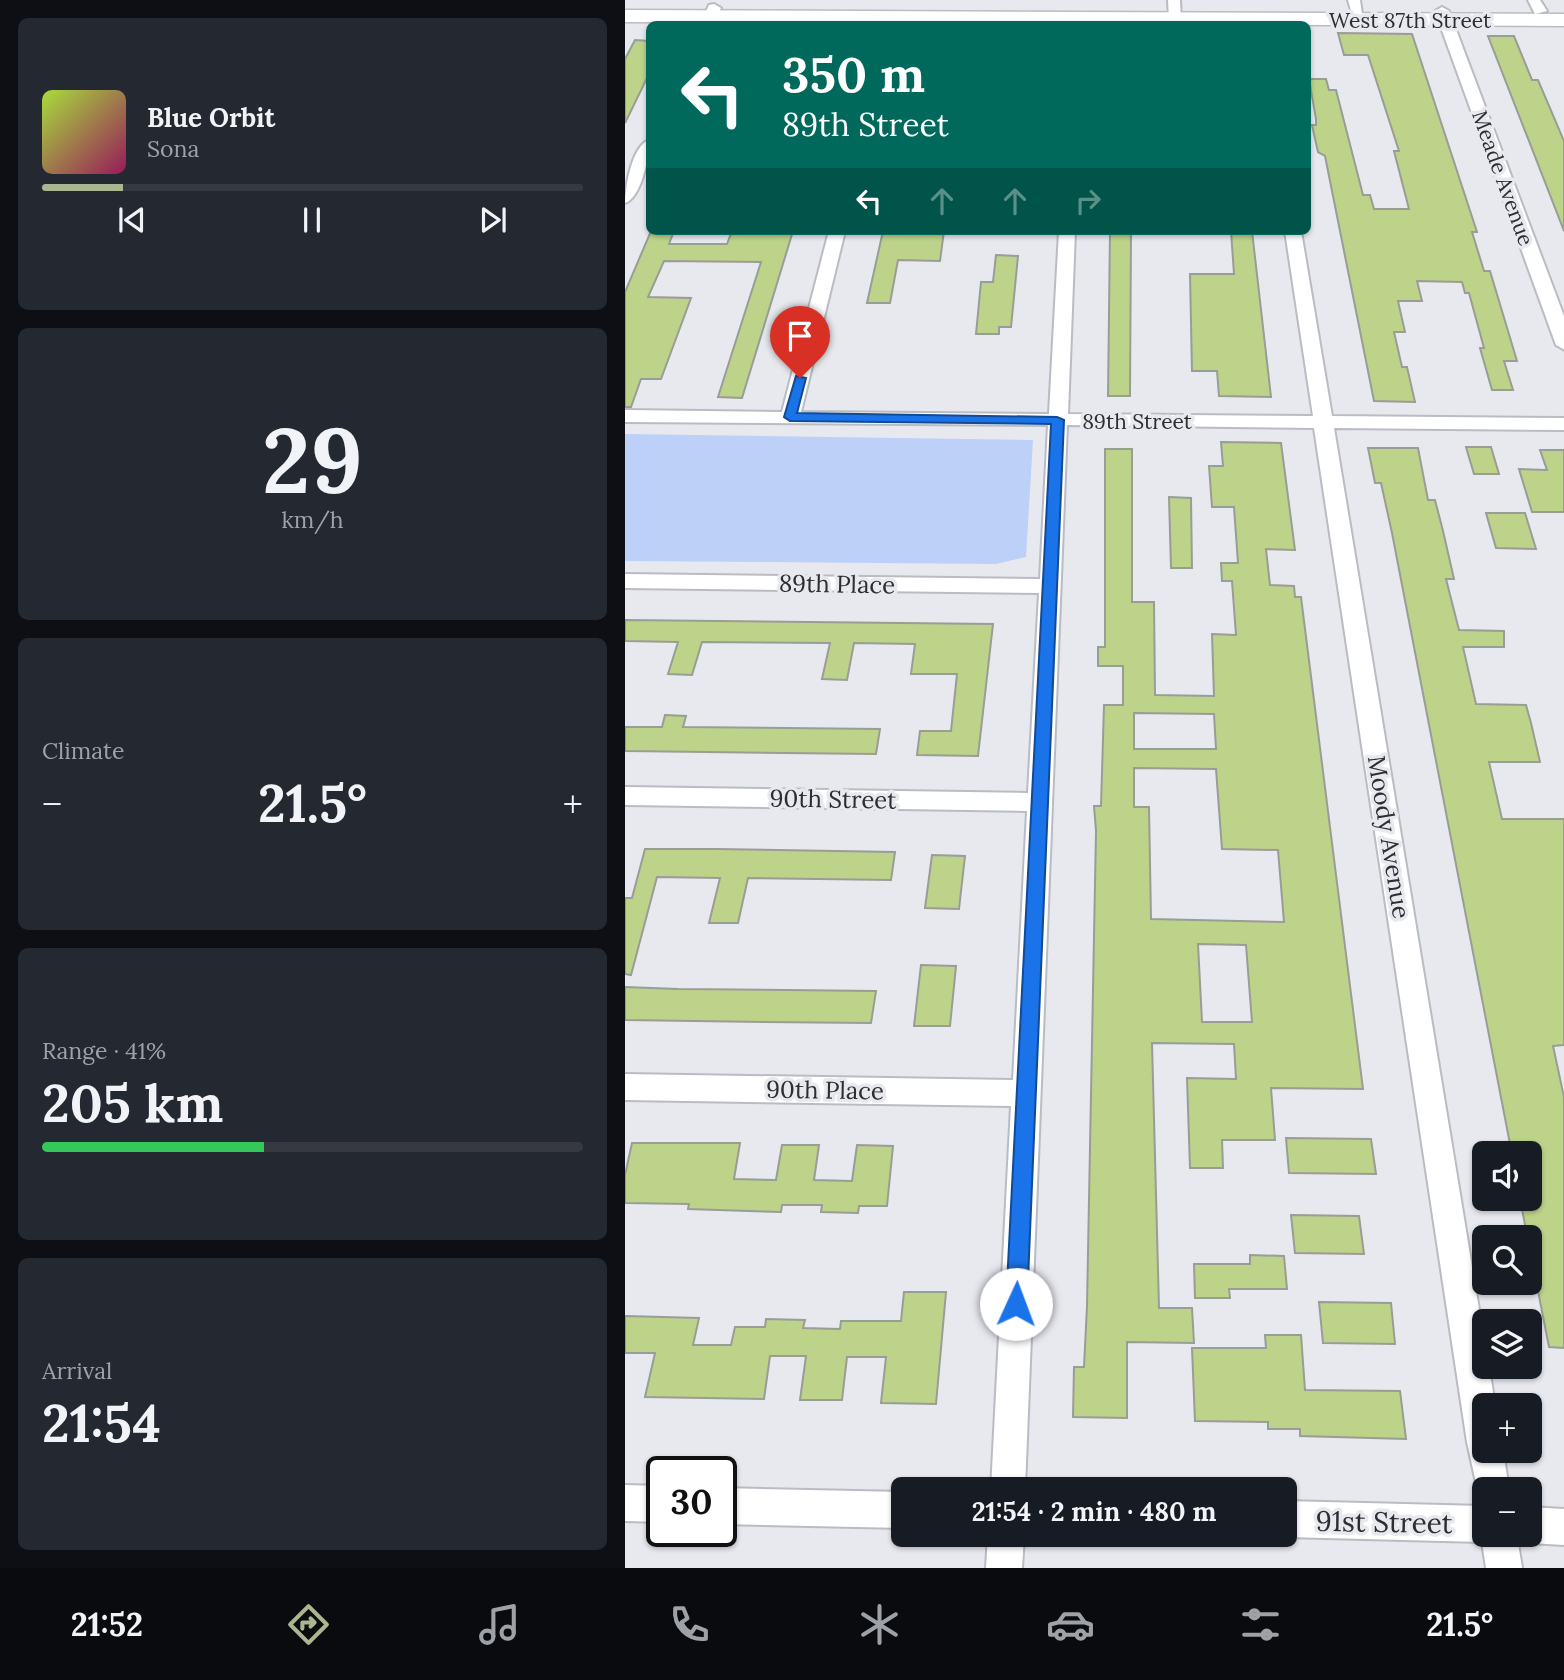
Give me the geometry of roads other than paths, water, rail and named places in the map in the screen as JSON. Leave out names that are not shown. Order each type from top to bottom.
[{"type":"main road","name":"West 87th Street","points":[[1259,18],[1356,5],[1444,15],[1537,6],[1564,12]]},
{"type":"main road","name":"West 87th Street","points":[[625,8],[710,16]]},
{"type":"main road","name":"West 87th Street","points":[[625,16],[1077,17],[1175,10],[1259,18],[1444,15],[1564,20]]},
{"type":"street","name":"Meade Avenue","points":[[1444,15],[1564,345]]},
{"type":"street","points":[[625,198],[646,152]]},
{"type":"street","points":[[790,417],[836,235]]},
{"type":"street","points":[[1009,1477],[1067,235]]},
{"type":"street","name":"Moody Avenue","points":[[1294,235],[1476,1393]]},
{"type":"street","name":"89th Street","points":[[625,416],[1564,424]]},
{"type":"street","name":"89th Place","points":[[625,581],[1049,586]]},
{"type":"street","name":"90th Street","points":[[625,796],[1040,802]]},
{"type":"street","name":"90th Place","points":[[625,1087],[1026,1093]]},
{"type":"street","points":[[625,1503],[646,1504]]},
{"type":"street","points":[[737,1506],[891,1510]]},
{"type":"street","name":"91st Street","points":[[1297,1519],[1472,1524]]},
{"type":"street","points":[[1542,1526],[1564,1527]]},
{"type":"street","points":[[1004,1568],[1005,1547]]},
{"type":"street","points":[[1501,1547],[1504,1568]]}]
